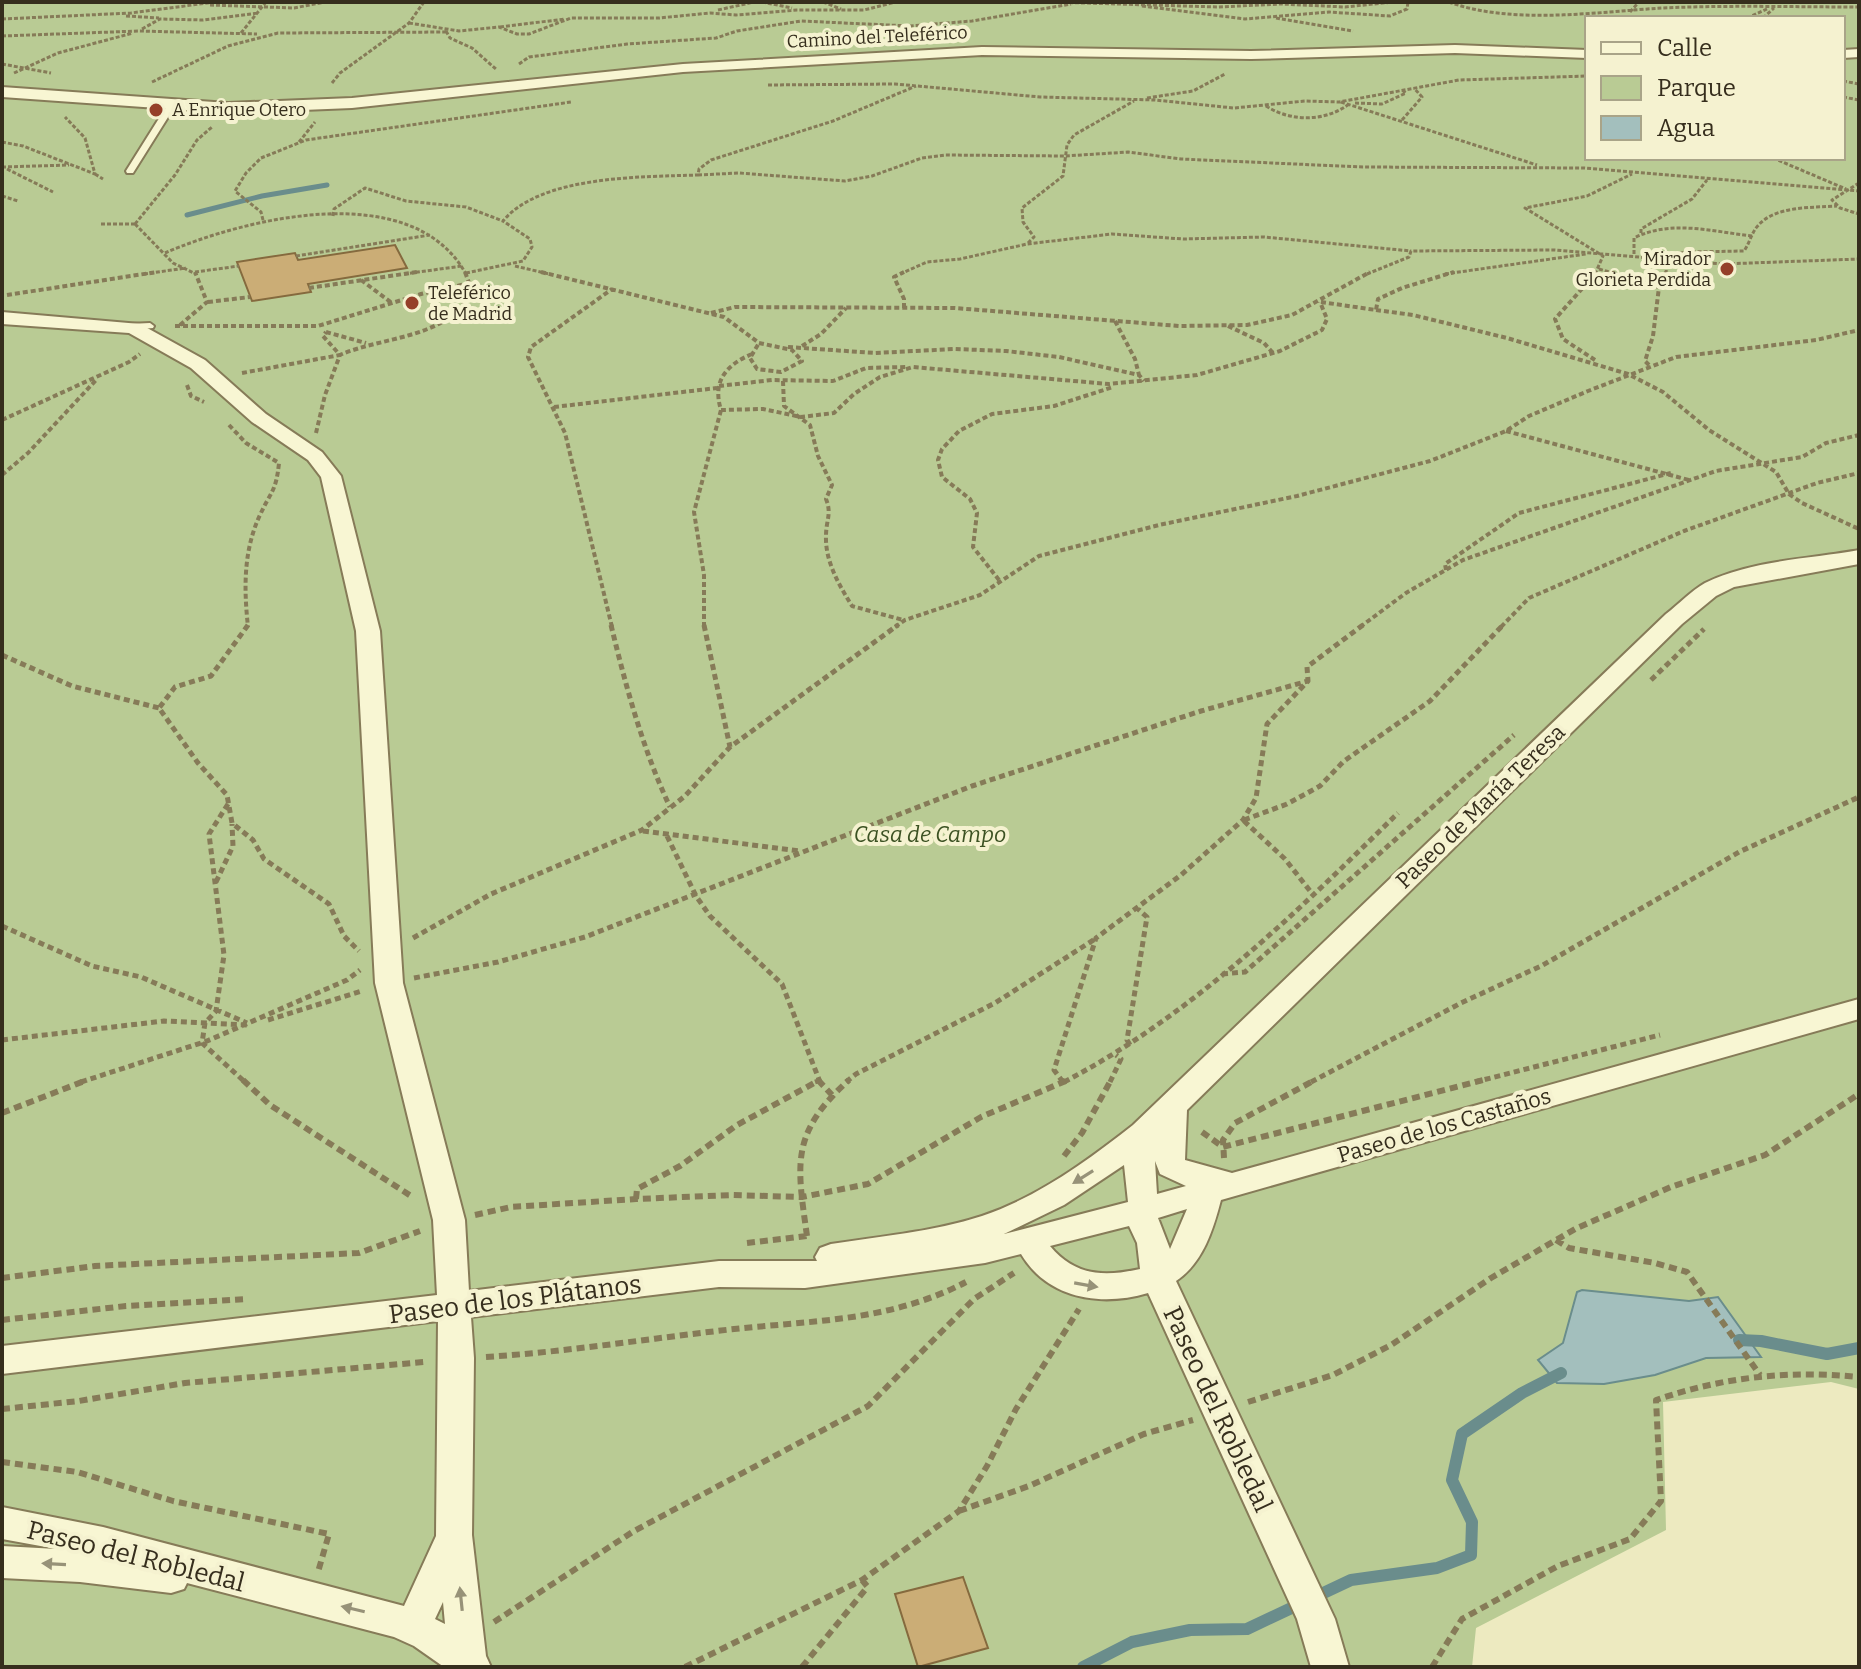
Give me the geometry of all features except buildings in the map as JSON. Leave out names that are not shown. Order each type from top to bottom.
[{"type":"street","name":"Camino del Teleférico","points":[[2,92],[228,108],[319,105],[506,81],[982,51],[1251,55],[1455,49],[1585,54]]},
{"type":"street","points":[[2,318],[125,326],[188,358],[259,418],[321,461],[331,476],[368,631],[378,958],[389,983],[449,1220],[457,1358],[454,1535],[468,1655]]},
{"type":"street","name":"Paseo de María Teresa","points":[[1028,1237],[1066,1188],[1112,1159],[1144,1133],[1184,1113],[1674,619],[1702,596],[1712,588],[1736,580],[1859,557]]},
{"type":"street","name":"Paseo de los Castaños","points":[[1028,1237],[1143,1209],[1859,1009]]},
{"type":"street","points":[[719,1274],[946,1238],[1028,1237],[1058,1276],[1092,1287],[1108,1288],[1157,1276],[1172,1267],[1226,1185],[1185,1174],[1171,1166],[1168,1149],[1184,1113]]},
{"type":"street","name":"Paseo del Robledal","points":[[1144,1133],[1138,1177],[1157,1276],[1316,1619],[1330,1667]]},
{"type":"street","name":"Paseo de los Plátanos","points":[[2,1360],[719,1274],[805,1275],[985,1251],[1028,1237]]},
{"type":"street","name":"Paseo del Robledal","points":[[2,1523],[77,1538],[413,1627],[468,1655]]},
{"type":"street","points":[[413,1627],[454,1535]]},
{"type":"street","name":"Paseo del Robledal","points":[[2,1562],[80,1566],[270,1590]]},
{"type":"lane","points":[[130,171],[171,106]]},
{"type":"path","points":[[2,19],[116,14],[215,2]]},
{"type":"path","points":[[116,102],[228,44],[266,2]]},
{"type":"path","points":[[201,4],[294,8],[325,2]]},
{"type":"path","points":[[319,105],[320,93],[340,73],[409,23],[424,2]]},
{"type":"path","points":[[2,36],[139,31],[240,34],[459,31],[571,18],[659,18],[710,13],[754,2]]},
{"type":"path","points":[[762,2],[797,10]]},
{"type":"path","points":[[823,2],[847,11]]},
{"type":"path","points":[[710,13],[847,11],[874,9],[896,2]]},
{"type":"path","points":[[1051,2],[1218,7],[1281,4],[1345,7],[1393,2]]},
{"type":"path","points":[[1134,5],[1245,19],[1329,12],[1390,16],[1401,14],[1408,2]]},
{"type":"path","points":[[1449,2],[1468,9],[1576,16],[1683,8],[1859,7]]},
{"type":"path","points":[[1630,13],[1639,2]]},
{"type":"path","points":[[1765,16],[1775,8],[1798,2]]},
{"type":"path","points":[[409,23],[446,31],[450,38],[472,48],[506,81],[529,57],[627,44],[716,38],[801,21],[910,26],[972,21],[1071,4]]},
{"type":"path","points":[[1751,16],[1768,8]]},
{"type":"path","points":[[116,14],[203,20],[258,13]]},
{"type":"path","points":[[499,27],[517,34],[529,34],[571,18]]},
{"type":"path","points":[[13,74],[71,48],[139,31],[160,19]]},
{"type":"path","points":[[228,44],[278,33]]},
{"type":"path","points":[[1027,244],[1034,237],[1023,222],[1022,208],[1063,176],[1065,156],[1074,135],[1136,100],[1193,91],[1253,59],[1251,55]]},
{"type":"path","points":[[1341,102],[1401,89],[1507,77],[1585,76]]},
{"type":"path","points":[[761,86],[916,86],[1040,97],[1136,100],[1234,108],[1305,101],[1382,104],[1406,93],[1401,89]]},
{"type":"path","points":[[698,175],[699,169],[711,160],[821,126],[916,86]]},
{"type":"path","points":[[1402,120],[1422,97],[1413,88]]},
{"type":"path","points":[[63,98],[54,107],[85,138],[95,174]]},
{"type":"path","points":[[263,220],[261,212],[235,191],[255,162],[298,143],[580,101]]},
{"type":"path","points":[[1341,102],[1546,167]]},
{"type":"path","points":[[1266,106],[1277,113],[1301,117],[1332,114],[1349,104]]},
{"type":"path","points":[[135,224],[175,175],[197,140],[224,116],[228,108]]},
{"type":"path","points":[[2,142],[23,146],[103,179]]},
{"type":"path","points":[[503,221],[513,209],[569,185],[638,177],[739,173],[845,181],[872,176],[922,158],[945,155],[1065,156],[1128,152],[1181,159],[1363,167],[1546,167],[1859,190]]},
{"type":"path","points":[[1778,160],[1848,190]]},
{"type":"path","points":[[2,167],[73,165]]},
{"type":"path","points":[[2,167],[53,192]]},
{"type":"path","points":[[1603,365],[1562,339],[1555,327],[1560,311],[1581,293],[1599,269],[1603,256],[1561,228],[1525,211],[1525,208],[1587,196],[1610,187],[1633,172]]},
{"type":"path","points":[[1641,233],[1641,229],[1692,199],[1707,180]]},
{"type":"path","points":[[1837,206],[1832,200],[1859,183]]},
{"type":"path","points":[[333,216],[334,209],[365,188],[406,201],[466,207],[503,221],[522,232],[532,243],[526,258],[514,266]]},
{"type":"path","points":[[2,196],[18,201]]},
{"type":"path","points":[[1667,257],[1685,252],[1744,251],[1757,226],[1774,215],[1837,206],[1859,214]]},
{"type":"path","points":[[165,253],[216,233],[263,220],[333,216],[397,220],[430,235],[462,266],[470,283],[470,298],[461,312],[451,319],[340,355],[213,377],[184,379],[191,396],[207,404]]},
{"type":"path","points":[[101,224],[135,224]]},
{"type":"path","points":[[135,224],[143,236],[173,263],[195,272],[239,266]]},
{"type":"path","points":[[1634,254],[1634,238],[1641,233],[1676,228],[1754,236]]},
{"type":"path","points":[[904,308],[895,274],[927,262],[960,259],[1027,244],[1112,234],[1183,239],[1264,237],[1411,251],[1597,252],[1734,264],[1859,259]]},
{"type":"path","points":[[296,256],[430,235]]},
{"type":"path","points":[[711,313],[735,307],[955,308],[1179,326],[1227,326],[1276,320],[1320,302],[1373,271],[1409,257],[1411,251]]},
{"type":"path","points":[[1376,310],[1378,299],[1405,284],[1468,269],[1597,252]]},
{"type":"path","points":[[1650,365],[1645,361],[1653,336],[1659,287],[1666,276],[1667,257]]},
{"type":"path","points":[[309,288],[462,266]]},
{"type":"path","points":[[466,273],[514,266],[612,289],[711,313],[732,322],[759,343],[783,348],[875,353],[954,349],[1006,351],[1059,357],[1139,375]]},
{"type":"path","points":[[2,296],[186,268]]},
{"type":"path","points":[[1599,269],[1659,287]]},
{"type":"path","points":[[195,272],[207,302]]},
{"type":"path","points":[[361,280],[392,303]]},
{"type":"path","points":[[198,326],[318,326],[447,287],[470,283]]},
{"type":"path","points":[[612,289],[531,347],[528,357],[565,433],[622,671],[656,777],[670,807]]},
{"type":"path","points":[[178,326],[207,302],[250,297]]},
{"type":"path","points":[[1320,302],[1445,322],[1628,374],[1663,392],[1709,430],[1783,479],[1789,494],[1859,529]]},
{"type":"path","points":[[554,407],[718,387],[783,381],[833,381],[866,368],[913,367],[1122,384],[1197,375],[1273,353],[1322,330],[1327,319],[1320,302]]},
{"type":"path","points":[[802,347],[821,334],[846,308]]},
{"type":"path","points":[[1114,320],[1144,382]]},
{"type":"path","points":[[125,326],[144,351],[152,355]]},
{"type":"path","points":[[318,326],[326,332],[367,344]]},
{"type":"path","points":[[1227,326],[1264,343],[1273,353]]},
{"type":"path","points":[[2,1040],[126,1024],[251,1025],[347,980],[378,958],[491,894],[642,830],[685,796],[730,747],[905,620],[980,595],[1039,556],[1430,461],[1506,431],[1529,416],[1628,374],[1676,357],[1816,340],[1859,330]]},
{"type":"path","points":[[326,332],[323,336],[340,355]]},
{"type":"path","points":[[730,747],[704,627],[704,575],[694,512],[721,410],[718,387],[722,373],[752,354],[759,343]]},
{"type":"path","points":[[752,354],[752,366],[764,371],[789,370],[800,364],[801,357],[783,348]]},
{"type":"path","points":[[2,420],[129,362],[144,351]]},
{"type":"path","points":[[303,447],[313,442],[325,395],[340,355]]},
{"type":"path","points":[[721,410],[763,409],[801,417],[834,413],[854,394],[880,377],[913,367]]},
{"type":"path","points":[[2,475],[28,453],[101,375]]},
{"type":"path","points":[[783,381],[784,406],[810,425],[813,450],[821,458],[832,485],[826,499],[831,512],[825,525],[826,551],[839,584],[852,606],[905,620]]},
{"type":"path","points":[[999,580],[973,547],[977,513],[970,499],[942,477],[938,469],[942,449],[959,431],[992,414],[1054,406],[1122,384]]},
{"type":"path","points":[[159,708],[175,687],[211,676],[248,628],[243,580],[259,517],[276,489],[279,463],[246,443],[225,420]]},
{"type":"path","points":[[1506,431],[1689,480]]},
{"type":"path","points":[[814,1260],[802,1197],[799,1146],[832,1095],[856,1074],[995,1003],[1096,938],[1138,909],[1243,820],[1256,798],[1267,724],[1308,681],[1307,667],[1406,593],[1446,570],[1534,532],[1716,471],[1802,457],[1826,443],[1859,435]]},
{"type":"path","points":[[1446,570],[1445,564],[1464,549],[1519,513],[1671,473]]},
{"type":"path","points":[[1243,820],[1287,804],[1320,786],[1344,761],[1430,701],[1529,598],[1684,531],[1817,483],[1859,473]]},
{"type":"path","points":[[1643,688],[1711,622]]},
{"type":"path","points":[[2,647],[21,664],[72,686],[159,708],[198,763],[227,795],[233,846],[215,883]]},
{"type":"path","points":[[2,655],[11,657]]},
{"type":"path","points":[[2,1113],[31,1098],[389,983],[498,962],[585,937],[972,786],[1201,711],[1308,681]]},
{"type":"path","points":[[1226,1185],[1223,1147],[1227,1132],[1247,1116],[1461,1003],[1543,965],[1739,852],[1859,797]]},
{"type":"path","points":[[202,1043],[205,1023],[216,1011],[224,955],[209,834],[228,803]]},
{"type":"path","points":[[2,1278],[95,1266],[359,1253],[449,1220],[511,1207],[732,1195],[802,1197],[868,1184],[981,1117],[1063,1083],[1130,1046],[1284,925],[1398,813]]},
{"type":"path","points":[[1243,820],[1285,859],[1314,896]]},
{"type":"path","points":[[232,823],[253,840],[264,859],[329,904],[344,936],[378,958]]},
{"type":"path","points":[[642,830],[667,836],[804,851]]},
{"type":"path","points":[[667,836],[696,896],[732,939],[782,984],[818,1081],[832,1095]]},
{"type":"path","points":[[1130,1046],[1127,1042],[1147,917],[1138,909]]},
{"type":"path","points":[[2,926],[92,966],[141,977],[251,1025]]},
{"type":"path","points":[[1063,1083],[1054,1070],[1096,938]]},
{"type":"path","points":[[1184,1113],[1210,1141],[1223,1147],[1662,1035]]},
{"type":"path","points":[[202,1043],[270,1105],[449,1220]]},
{"type":"path","points":[[1066,1188],[1061,1172],[1062,1160],[1082,1133],[1120,1065],[1121,1059],[1116,1055]]},
{"type":"path","points":[[636,1199],[637,1189],[680,1166],[737,1125],[818,1081]]},
{"type":"path","points":[[685,1667],[862,1580],[959,1511],[1029,1486],[1144,1434],[1333,1375],[1391,1345],[1491,1278],[1556,1240],[1671,1187],[1765,1155],[1859,1094]]},
{"type":"path","points":[[468,1655],[514,1611],[562,1575],[634,1531],[868,1406],[974,1299],[1028,1237]]},
{"type":"path","points":[[1556,1240],[1569,1248],[1687,1272],[1761,1376]]},
{"type":"path","points":[[2,1409],[79,1401],[185,1383],[591,1349],[747,1327],[892,1314],[936,1300],[971,1279],[988,1262],[985,1251]]},
{"type":"path","points":[[959,1511],[987,1466],[1016,1409],[1092,1287]]},
{"type":"path","points":[[1432,1667],[1462,1619],[1558,1566],[1630,1539],[1661,1501],[1656,1400],[1716,1381],[1811,1373],[1859,1377]]},
{"type":"path","points":[[2,1462],[77,1472],[173,1501],[329,1534],[310,1599]]},
{"type":"path","points":[[802,1667],[865,1590],[867,1586],[862,1580]]},
{"type":"green space","name":"Casa de Campo","points":[[2,2],[1859,2],[1859,1389],[1831,1382],[1663,1402],[1666,1530],[1476,1628],[1472,1667],[2,1667]]},
{"type":"water","points":[[1577,1292],[1689,1301],[1718,1297],[1761,1357],[1706,1358],[1655,1375],[1604,1384],[1557,1383],[1538,1360],[1563,1343]]},
{"type":"waterway","points":[[187,215],[262,196],[327,185]]},
{"type":"waterway","points":[[1739,1340],[1761,1341],[1827,1354],[1859,1348]]},
{"type":"waterway","points":[[1083,1667],[1132,1642],[1190,1630],[1247,1629],[1351,1580],[1437,1568],[1471,1555],[1472,1522],[1452,1480],[1462,1434],[1522,1393],[1561,1373]]},
{"type":"place","name":"A Enrique Otero","points":[[156,110]]},
{"type":"place","name":"Mirador Glorieta Perdida","points":[[1727,269]]},
{"type":"place","name":"Teleférico de Madrid","points":[[412,303]]}]
